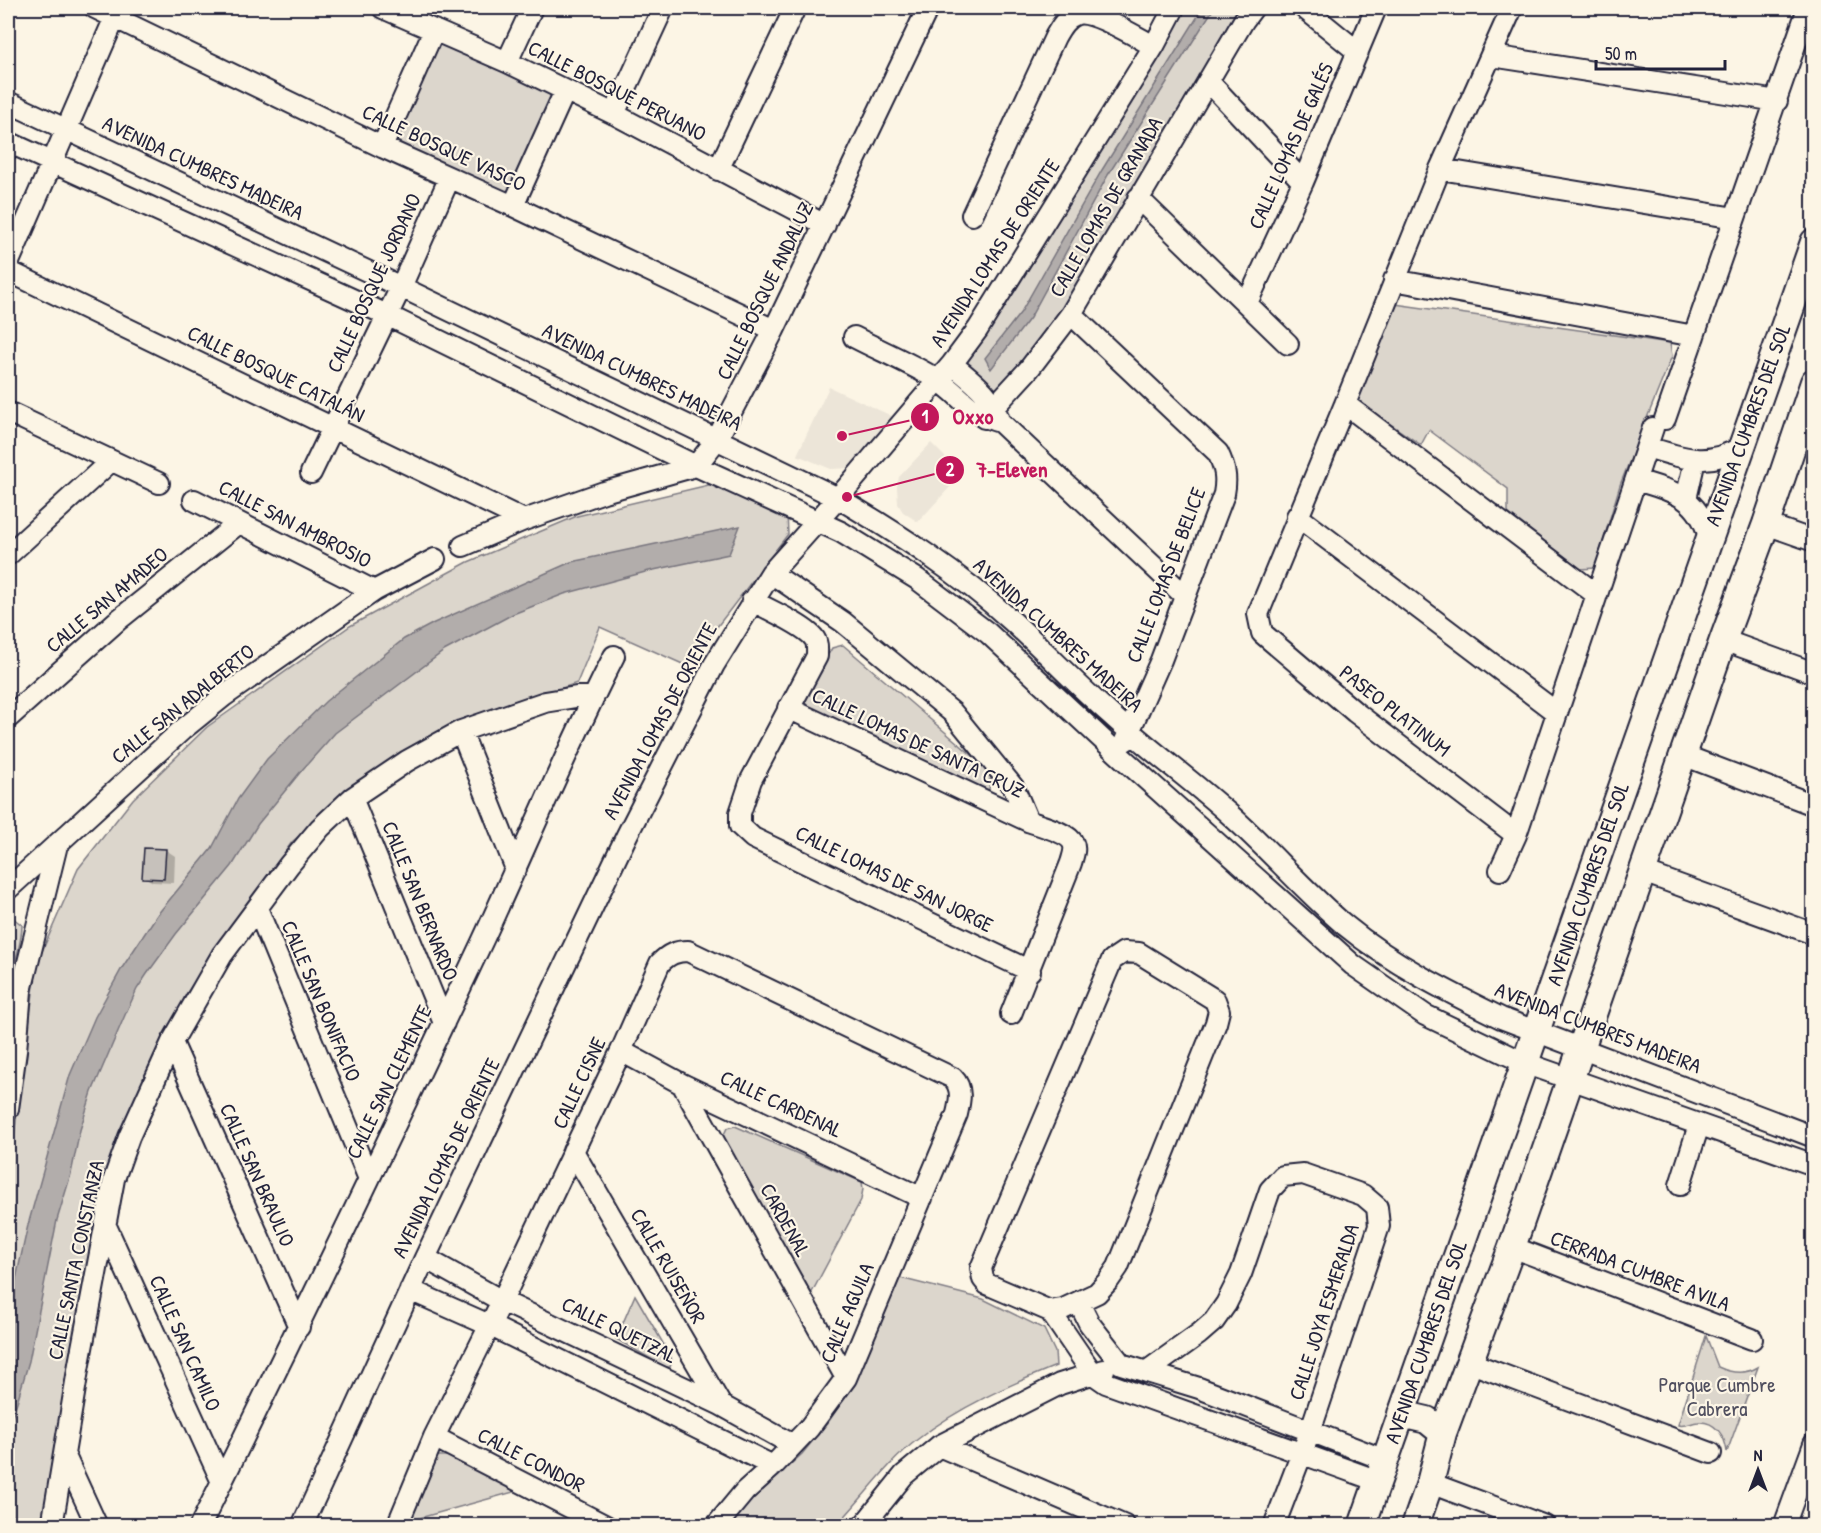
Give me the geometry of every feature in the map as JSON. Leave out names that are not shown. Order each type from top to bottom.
[{"type":"main road","name":"AVENIDA CUMBRES DEL SOL","points":[[1362,1526],[1708,537],[1814,242]]},
{"type":"main road","points":[[1415,1526],[1430,1483],[1443,1433],[1471,1363],[1512,1247],[1723,640],[1808,413],[1814,382]]},
{"type":"main road","points":[[1401,1414],[1427,1420],[1443,1433]]},
{"type":"street","name":"CALLE BOSQUE VASCO","points":[[95,8],[117,12],[382,147],[513,206],[774,330]]},
{"type":"street","points":[[507,62],[532,8]]},
{"type":"street","points":[[614,114],[663,8]]},
{"type":"street","points":[[718,170],[795,8]]},
{"type":"street","name":"CALLE BOSQUE ANDALUZ","points":[[696,466],[717,439],[774,330],[928,8]]},
{"type":"street","name":"AVENIDA LOMAS DE ORIENTE","points":[[302,1526],[425,1258],[663,762],[714,665],[771,573],[952,364],[978,329],[1154,46],[1174,8]]},
{"type":"street","name":"CALLE LOMAS DE GRANADA","points":[[993,416],[1071,314],[1138,198],[1254,8]]},
{"type":"street","points":[[1304,8],[1358,52]]},
{"type":"street","name":"CALLE LOMAS DE GALÉS","points":[[1247,303],[1303,182],[1376,8]]},
{"type":"street","points":[[1512,8],[1440,169],[1297,516],[1557,713]]},
{"type":"street","points":[[1500,870],[1516,835],[1636,480],[1694,336],[1808,8]]},
{"type":"street","name":"CALLE BOSQUE PERUANO","points":[[394,10],[614,114],[825,225]]},
{"type":"street","points":[[8,264],[117,12]]},
{"type":"street","points":[[972,215],[1055,37],[1065,21],[1077,14],[1093,15],[1154,46]]},
{"type":"street","points":[[382,147],[434,30]]},
{"type":"street","points":[[1491,56],[1777,101]]},
{"type":"street","points":[[1208,81],[1303,182]]},
{"type":"street","points":[[513,206],[565,91]]},
{"type":"street","name":"AVENIDA CUMBRES MADEIRA","points":[[8,102],[401,287],[838,498],[898,533],[952,572],[1011,621],[1067,676],[1130,732],[1228,813],[1346,926],[1420,976],[1501,1018],[1814,1137]]},
{"type":"street","points":[[8,142],[387,315],[696,466],[841,532],[916,579],[988,633],[1118,754],[1353,965],[1425,1015],[1525,1063],[1814,1165]]},
{"type":"street","points":[[1440,169],[1735,218]]},
{"type":"street","name":"CALLE BOSQUE JORDANO","points":[[311,473],[401,287],[449,179]]},
{"type":"street","points":[[1138,198],[1288,344]]},
{"type":"street","name":"CALLE BOSQUE CATALÁN","points":[[8,271],[524,520]]},
{"type":"street","points":[[1394,280],[1694,336]]},
{"type":"street","name":"CALLE LOMAS DE BELICE","points":[[1071,314],[1218,453],[1225,467],[1227,479],[1224,494],[1185,596],[1130,732],[1118,754]]},
{"type":"street","points":[[854,337],[938,380],[970,409],[993,416]]},
{"type":"street","points":[[952,364],[993,416],[1185,596]]},
{"type":"street","points":[[1345,404],[1597,595]]},
{"type":"street","points":[[8,412],[159,483]]},
{"type":"street","points":[[1655,431],[1695,460],[1712,460],[1741,447]]},
{"type":"street","points":[[1686,499],[1695,460]]},
{"type":"street","points":[[8,555],[111,461]]},
{"type":"street","points":[[463,546],[524,520],[604,492],[696,466]]},
{"type":"street","points":[[1636,480],[1670,490],[1686,499],[1697,509],[1705,522],[1708,537]]},
{"type":"street","name":"CALLE SAN AMBROSIO","points":[[194,500],[374,591]]},
{"type":"street","name":"PASEO PLATINUM","points":[[1297,516],[1258,614],[1262,633],[1355,712],[1516,835]]},
{"type":"street","name":"CALLE SAN AMADEO","points":[[8,718],[58,671],[239,522]]},
{"type":"street","points":[[1766,524],[1814,541]]},
{"type":"street","name":"CALLE SAN ADALBERTO","points":[[8,889],[182,730],[224,696],[374,591],[435,559]]},
{"type":"street","name":"CALLE LOMAS DE SANTA CRUZ","points":[[771,573],[843,622],[953,713],[1014,788],[1028,820]]},
{"type":"street","points":[[752,601],[786,618],[813,637],[818,646],[817,656],[788,708]]},
{"type":"street","points":[[1723,640],[1814,672]]},
{"type":"street","name":"CALLE SAN CLEMENTE","points":[[200,1526],[299,1327],[444,1023],[593,697],[614,656]]},
{"type":"street","name":"CALLE SANTA CONSTANZA","points":[[52,1526],[78,1364],[114,1179],[129,1137],[172,1042],[222,955],[320,828],[352,798],[408,761],[461,731],[545,702],[593,697]]},
{"type":"street","name":"CALLE LOMAS DE SANTA CRUZ","points":[[788,708],[1067,836],[1073,841],[1075,850],[1030,971]]},
{"type":"street","name":"CALLE LOMAS DE SAN JORGE","points":[[788,708],[751,780],[740,813],[740,826],[753,838],[1030,971]]},
{"type":"street","points":[[461,731],[516,868]]},
{"type":"street","points":[[1683,755],[1814,805]]},
{"type":"street","name":"CALLE SAN BERNARDO","points":[[352,798],[444,1023]]},
{"type":"street","points":[[8,1109],[21,991],[57,845]]},
{"type":"street","points":[[1643,872],[1814,934]]},
{"type":"street","name":"CALLE SAN BONIFACIO","points":[[256,908],[369,1179]]},
{"type":"street","name":"CALLE CISNE","points":[[397,1526],[434,1437],[502,1301],[621,1051],[660,963],[667,956],[676,951],[688,951],[953,1078],[958,1083]]},
{"type":"street","points":[[1124,952],[1139,953],[1215,1000],[1219,1011],[1118,1267],[1097,1293],[1079,1303],[1050,1311],[987,1284],[983,1279],[981,1268],[1112,960],[1124,952]]},
{"type":"street","points":[[1011,1014],[1030,971]]},
{"type":"street","name":"CALLE SAN BRAULIO","points":[[172,1042],[299,1327]]},
{"type":"street","name":"CALLE CARDENAL","points":[[621,1051],[682,1084],[922,1198]]},
{"type":"street","name":"CALLE AGUILA","points":[[716,1526],[745,1491],[773,1466],[809,1428],[846,1378],[957,1114],[961,1097],[958,1083]]},
{"type":"street","name":"CARDENAL","points":[[682,1084],[846,1378]]},
{"type":"street","points":[[1680,1185],[1700,1125]]},
{"type":"street","name":"CALLE RUISEÑOR","points":[[573,1151],[721,1405]]},
{"type":"street","name":"CALLE JOYA ESMERALDA","points":[[1146,1372],[1199,1334],[1214,1321],[1226,1304],[1241,1274],[1270,1190],[1283,1176],[1303,1174],[1363,1195],[1377,1207],[1379,1226],[1310,1432],[1274,1526]]},
{"type":"street","name":"CALLE SAN CAMILO","points":[[105,1224],[222,1482]]},
{"type":"street","name":"CERRADA CUMBRE AVILA","points":[[1512,1247],[1752,1339]]},
{"type":"street","name":"CALLE QUETZAL","points":[[425,1258],[502,1301],[721,1405],[794,1445]]},
{"type":"street","points":[[410,1290],[489,1325],[773,1466]]},
{"type":"street","points":[[1079,1303],[1089,1323],[1121,1364],[1199,1388],[1310,1432],[1381,1471]]},
{"type":"street","points":[[1050,1311],[1093,1374],[1106,1383],[1301,1454],[1381,1471]]},
{"type":"street","points":[[1471,1363],[1711,1454]]},
{"type":"street","points":[[863,1526],[904,1475],[939,1446],[1060,1384],[1121,1364]]},
{"type":"street","name":"CALLE CONDOR","points":[[434,1437],[606,1526]]},
{"type":"street","points":[[1785,1526],[1814,1444]]},
{"type":"street","points":[[939,1446],[1125,1526]]},
{"type":"street","points":[[64,1454],[98,1526]]},
{"type":"street","points":[[1430,1483],[1545,1526]]},
{"type":"shaded area","points":[[1203,8],[1214,8],[1108,175],[1030,318],[991,369],[985,358],[1021,312],[1102,170]]},
{"type":"shaded area","points":[[829,387],[894,417],[851,468],[831,469],[797,455]]},
{"type":"shaded area","points":[[931,443],[962,474],[918,522],[903,512],[898,504],[897,487],[899,477]]},
{"type":"shaded area","points":[[740,526],[729,554],[649,571],[564,594],[513,614],[444,651],[335,733],[258,824],[232,866],[176,934],[137,989],[92,1092],[57,1220],[29,1361],[8,1428],[8,1315],[28,1225],[70,1075],[95,1017],[122,968],[157,915],[212,848],[238,799],[267,759],[326,701],[404,639],[434,623],[571,562]]},
{"type":"green space","points":[[1174,8],[1254,8],[1071,314],[995,406],[952,364]]},
{"type":"green space","points":[[434,30],[565,91],[513,206],[382,147]]},
{"type":"green space","points":[[1395,304],[1670,343],[1672,356],[1620,485],[1595,568],[1581,569],[1508,513],[1508,489],[1429,430],[1421,445],[1357,401]]},
{"type":"green space","points":[[717,483],[787,513],[788,534],[687,666],[600,627],[577,683],[457,724],[364,780],[292,842],[186,994],[113,1160],[45,1525],[8,1526],[8,1181],[37,963],[78,869],[133,799],[207,727],[350,626],[468,562],[577,516]]},
{"type":"green space","points":[[843,645],[986,767],[991,775],[989,789],[981,798],[798,706],[832,648]]},
{"type":"green space","points":[[8,914],[22,925],[8,992]]},
{"type":"green space","points":[[735,1126],[862,1182],[861,1200],[810,1296],[721,1141],[727,1128]]},
{"type":"green space","points":[[900,1278],[983,1299],[1044,1329],[1055,1352],[1056,1366],[985,1398],[934,1427],[907,1448],[886,1469],[837,1525],[723,1526],[736,1507],[771,1482],[802,1454],[829,1421],[854,1384]]},
{"type":"green space","points":[[635,1295],[671,1357],[670,1367],[665,1367],[616,1339]]},
{"type":"green space","name":"Parque Cumbre Cabrera","points":[[1706,1336],[1718,1367],[1738,1372],[1758,1367],[1727,1452],[1722,1435],[1710,1424],[1698,1422],[1678,1425]]},
{"type":"green space","points":[[438,1456],[453,1456],[517,1491],[398,1524],[429,1464]]},
{"type":"building","points":[[144,848],[166,849],[164,879],[142,878]]},
{"type":"place","name":"Oxxo","points":[[842,436]]},
{"type":"place","name":"7-Eleven","points":[[847,497]]}]
